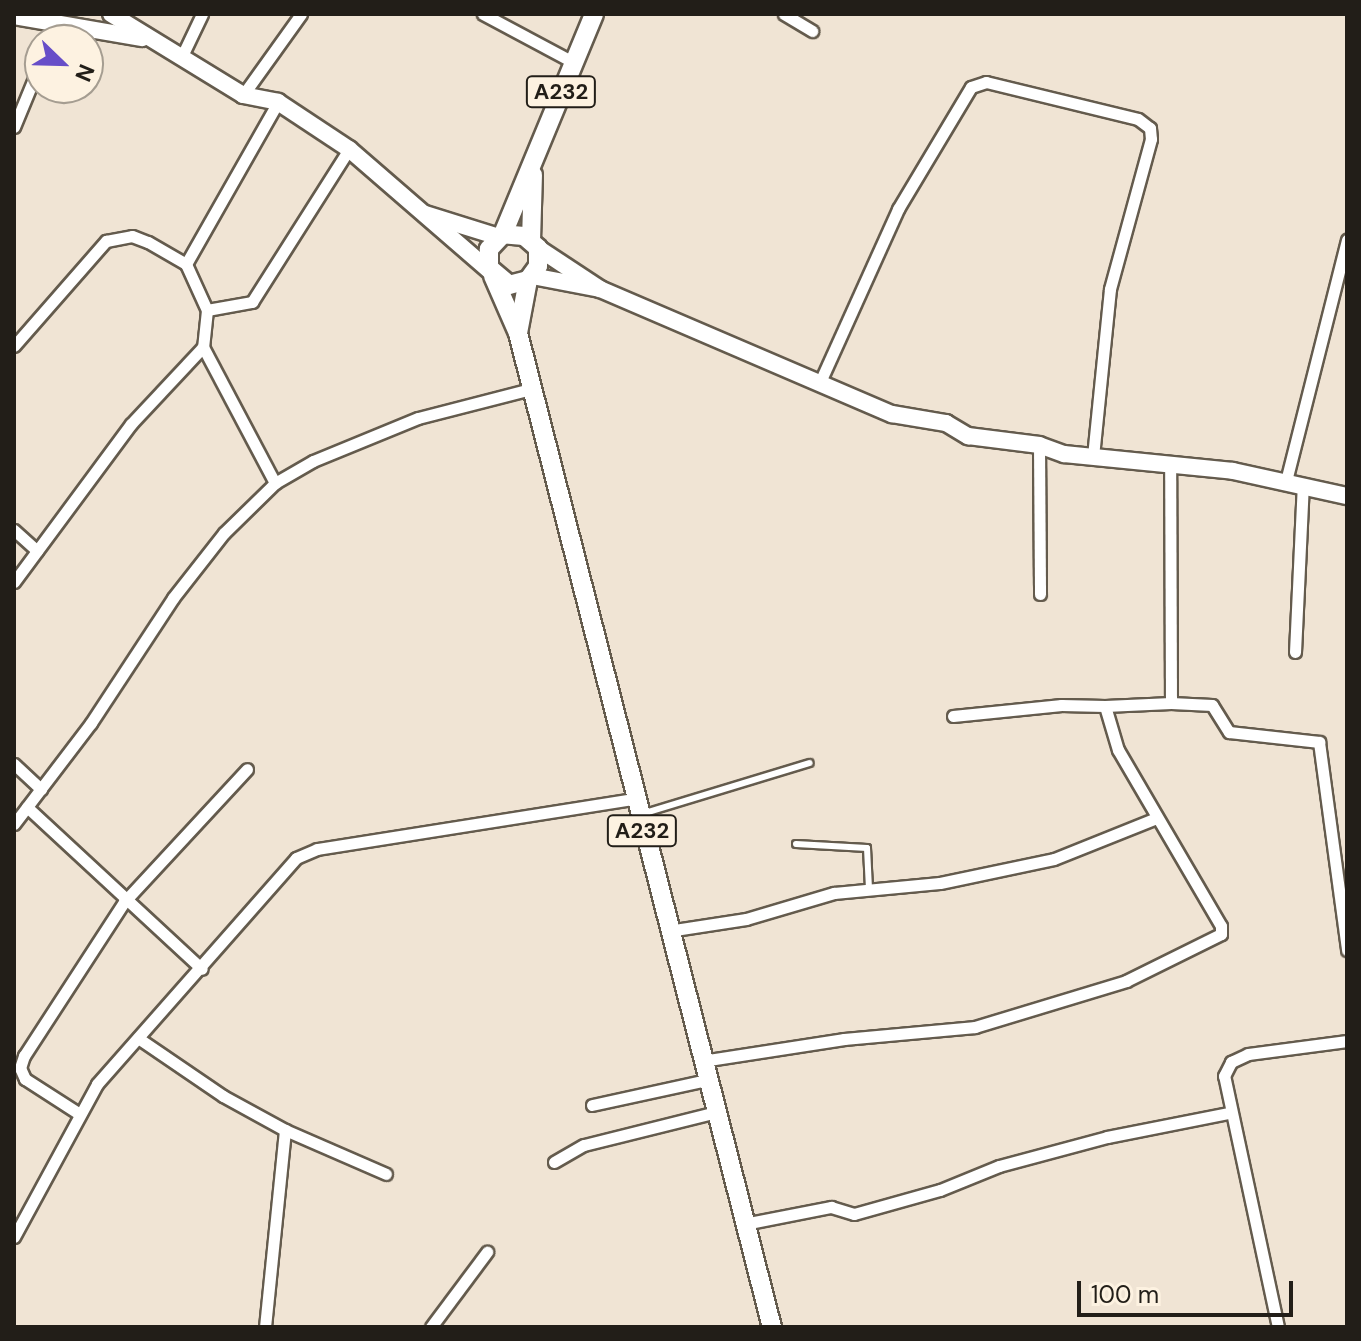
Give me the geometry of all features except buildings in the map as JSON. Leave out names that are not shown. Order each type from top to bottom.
[{"type":"main road","points":[[111,14],[145,39],[182,56],[243,95],[278,102],[349,149],[509,285],[530,278],[600,289]]},
{"type":"main road","name":"A232","points":[[501,236],[533,172],[594,14]]},
{"type":"main road","points":[[104,37],[145,39]]},
{"type":"main road","name":"A232","points":[[533,172],[534,245]]},
{"type":"main road","points":[[422,213],[534,245],[600,289],[892,414],[946,423],[968,436],[1039,445],[1093,457],[1294,483],[1347,496]]},
{"type":"main road","points":[[492,273],[489,249],[501,236]]},
{"type":"main road","points":[[530,278],[534,245]]},
{"type":"main road","name":"A232","points":[[492,273],[518,333],[635,807],[772,1327]]},
{"type":"main road","name":"A232","points":[[518,333],[530,278]]},
{"type":"street","points":[[182,56],[202,14]]},
{"type":"street","points":[[243,95],[301,14]]},
{"type":"street","points":[[483,14],[573,62]]},
{"type":"street","points":[[784,14],[812,31]]},
{"type":"street","points":[[820,382],[898,209],[971,87],[986,82],[1138,119],[1150,128],[1151,139],[1110,289],[1093,457]]},
{"type":"street","points":[[186,264],[278,102]]},
{"type":"street","points":[[14,127],[24,103]]},
{"type":"street","points":[[207,310],[252,302],[349,149]]},
{"type":"street","points":[[14,346],[106,241],[132,236],[186,264],[207,310],[203,347],[275,483]]},
{"type":"street","points":[[1295,652],[1294,483],[1343,272],[1347,240]]},
{"type":"street","points":[[14,582],[131,424],[203,347]]},
{"type":"street","points":[[14,824],[173,598],[224,533],[275,483],[313,461],[405,423],[531,389]]},
{"type":"street","points":[[1039,445],[1040,594]]},
{"type":"street","points":[[1170,466],[1171,703]]},
{"type":"street","points":[[14,530],[37,551]]},
{"type":"street","points":[[953,716],[1061,705],[1212,705],[1229,732],[1319,742],[1347,950]]},
{"type":"street","points":[[702,1061],[844,1039],[975,1027],[1126,981],[1211,942],[1221,926],[1154,819],[1118,750],[1105,706]]},
{"type":"street","points":[[14,764],[41,789]]},
{"type":"street","points":[[78,1113],[25,1079],[20,1068],[124,902],[247,769]]},
{"type":"street","points":[[27,807],[124,902],[202,969]]},
{"type":"street","points":[[14,1237],[78,1113],[138,1038],[202,969],[279,874],[296,858],[317,849],[635,807]]},
{"type":"street","points":[[668,931],[746,919],[834,893],[940,883],[1054,859],[1154,819]]},
{"type":"street","points":[[138,1038],[285,1130],[386,1174]]},
{"type":"street","points":[[1278,1327],[1228,1113],[1224,1076],[1231,1062],[1248,1054],[1347,1041]]},
{"type":"street","points":[[592,1105],[707,1080]]},
{"type":"street","points":[[554,1162],[584,1145],[716,1112]]},
{"type":"street","points":[[744,1224],[831,1207],[854,1214],[940,1190],[999,1166],[1107,1137],[1228,1113]]},
{"type":"street","points":[[265,1327],[285,1130]]},
{"type":"street","points":[[431,1327],[487,1252]]},
{"type":"lane","points":[[635,807],[810,763]]},
{"type":"lane","points":[[796,844],[867,848],[869,890]]}]
